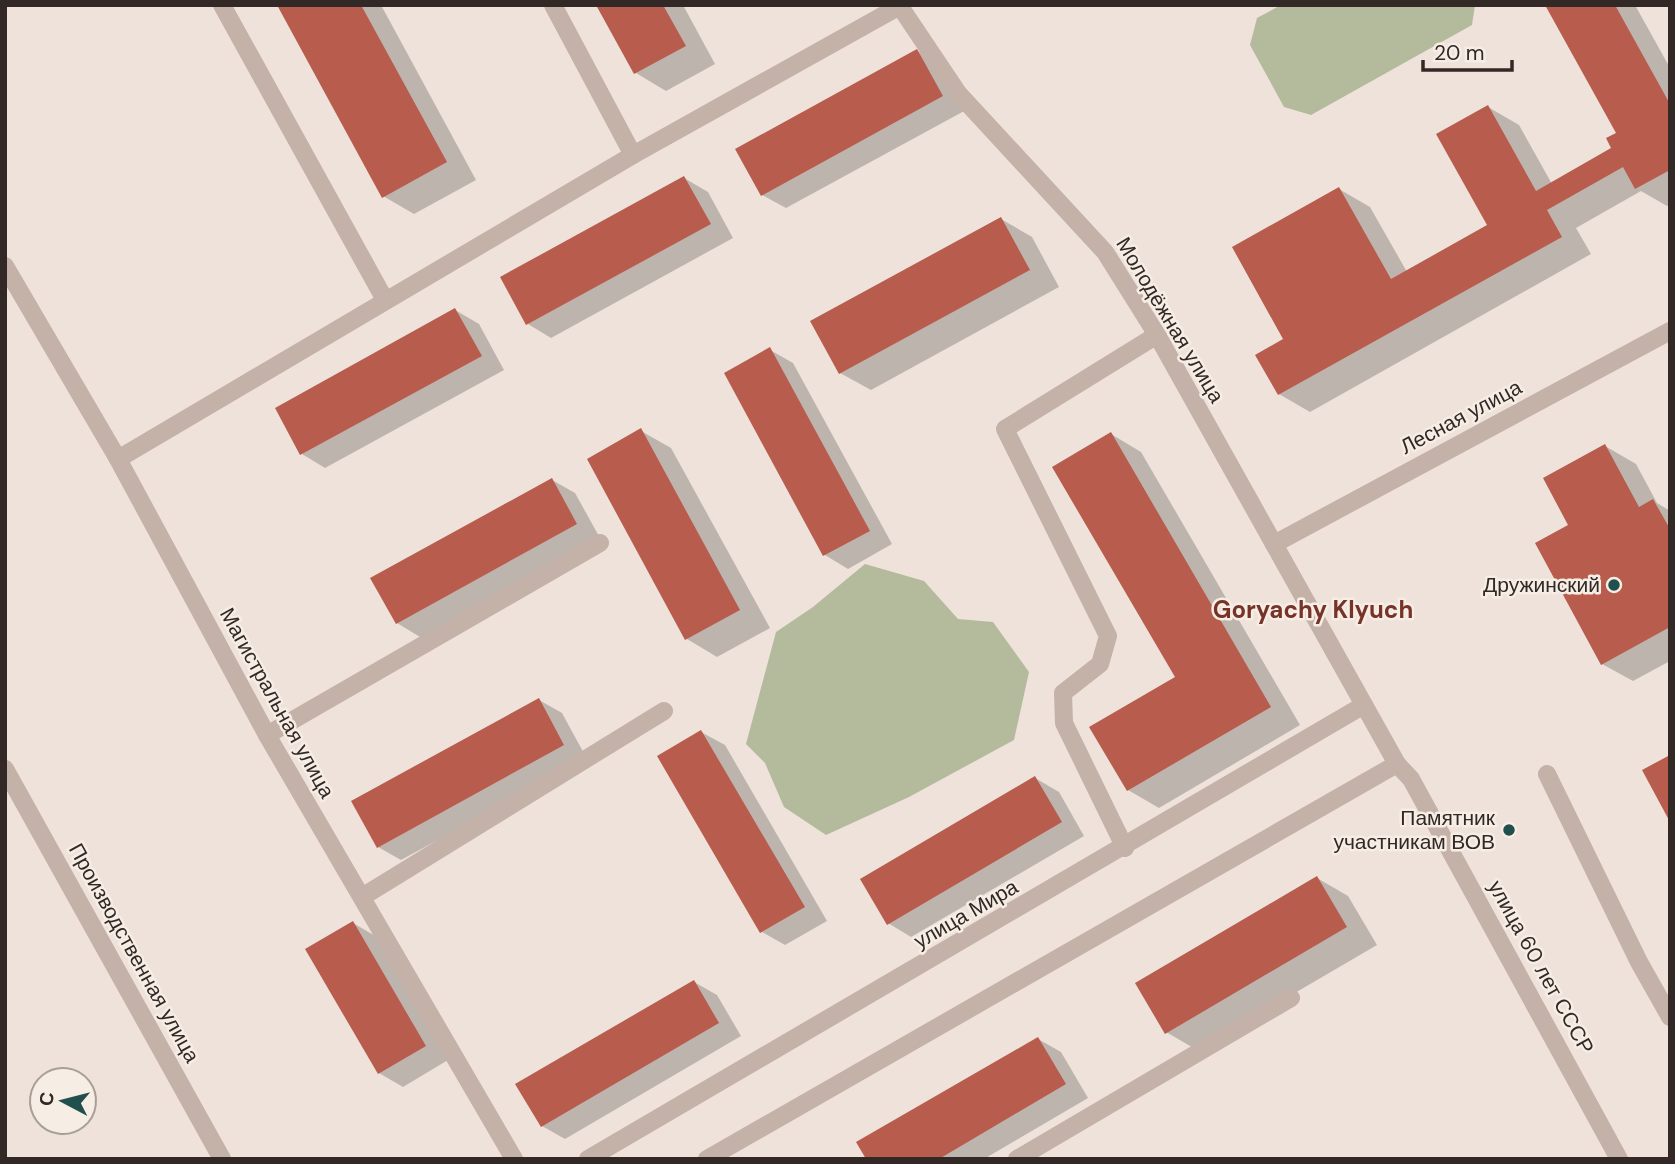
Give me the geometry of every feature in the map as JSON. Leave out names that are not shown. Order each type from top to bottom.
[{"type":"street","points":[[222,5],[385,300]]},
{"type":"street","points":[[553,5],[633,155]]},
{"type":"street","points":[[118,459],[633,155],[899,6]]},
{"type":"street","name":"Молодёжная улица","points":[[899,6],[958,93],[1105,252],[1157,335],[1274,544]]},
{"type":"street","name":"Магистральная улица","points":[[5,266],[118,459],[267,735],[514,1159]]},
{"type":"street","name":"Лесная улица","points":[[1274,544],[1670,331]]},
{"type":"street","points":[[1125,848],[1063,723],[1063,693],[1100,664],[1108,636],[1005,429],[1157,335]]},
{"type":"street","points":[[267,735],[600,543]]},
{"type":"street","name":"улица 60 лет СССР","points":[[1274,544],[1397,764],[1411,779],[1619,1159]]},
{"type":"street","name":"улица Мира","points":[[588,1159],[1125,848],[1364,705]]},
{"type":"street","points":[[362,897],[664,711]]},
{"type":"street","points":[[707,1159],[1397,764]]},
{"type":"street","name":"Производственная улица","points":[[5,769],[222,1159]]},
{"type":"street","points":[[1547,774],[1639,962],[1670,1017]]},
{"type":"street","points":[[1017,1159],[1291,998]]},
{"type":"green space","points":[[1281,5],[1475,5],[1472,25],[1311,115],[1284,107],[1250,45],[1257,18]]},
{"type":"green space","points":[[865,564],[924,581],[958,619],[993,622],[1029,672],[1014,740],[909,797],[826,835],[784,807],[765,763],[746,744],[776,632],[813,607]]},
{"type":"building","points":[[277,5],[361,5],[447,162],[382,198]]},
{"type":"building","points":[[596,5],[663,5],[686,46],[634,74]]},
{"type":"building","points":[[1545,5],[1615,5],[1670,104],[1670,170],[1635,189],[1623,167],[1547,210],[1562,237],[1278,395],[1255,355],[1283,339],[1232,247],[1339,187],[1391,279],[1487,225],[1436,134],[1488,105],[1536,191],[1611,148],[1606,138],[1616,133]]},
{"type":"building","points":[[917,49],[943,96],[761,196],[735,149]]},
{"type":"building","points":[[684,176],[711,224],[526,325],[500,277]]},
{"type":"building","points":[[1001,217],[1030,270],[839,374],[810,321]]},
{"type":"building","points":[[455,308],[482,356],[300,455],[275,408]]},
{"type":"building","points":[[770,347],[870,531],[823,556],[724,373]]},
{"type":"building","points":[[641,428],[740,610],[685,640],[587,459]]},
{"type":"building","points":[[1111,432],[1271,707],[1127,791],[1089,727],[1175,677],[1052,467]]},
{"type":"building","name":"Дружинский","points":[[1605,444],[1639,507],[1653,499],[1670,529],[1670,627],[1601,665],[1535,543],[1568,525],[1543,478]]},
{"type":"building","points":[[552,478],[577,524],[396,624],[370,578]]},
{"type":"building","points":[[539,698],[564,745],[377,848],[351,801]]},
{"type":"building","points":[[701,730],[805,907],[760,933],[657,756]]},
{"type":"building","points":[[1670,755],[1670,822],[1642,770]]},
{"type":"building","points":[[1035,776],[1062,822],[887,925],[860,879]]},
{"type":"building","points":[[1317,876],[1347,927],[1165,1034],[1135,983]]},
{"type":"building","points":[[353,921],[426,1046],[378,1074],[305,949]]},
{"type":"building","points":[[694,980],[719,1023],[541,1127],[515,1084]]},
{"type":"building","points":[[1038,1037],[1066,1084],[939,1159],[866,1159],[856,1142]]},
{"type":"place","name":"Дружинский","points":[[1614,585]]},
{"type":"place","name":"Памятник участникам ВОВ","points":[[1509,830]]},
{"type":"district","name":"Goryachy Klyuch","points":[[1313,610]]}]
